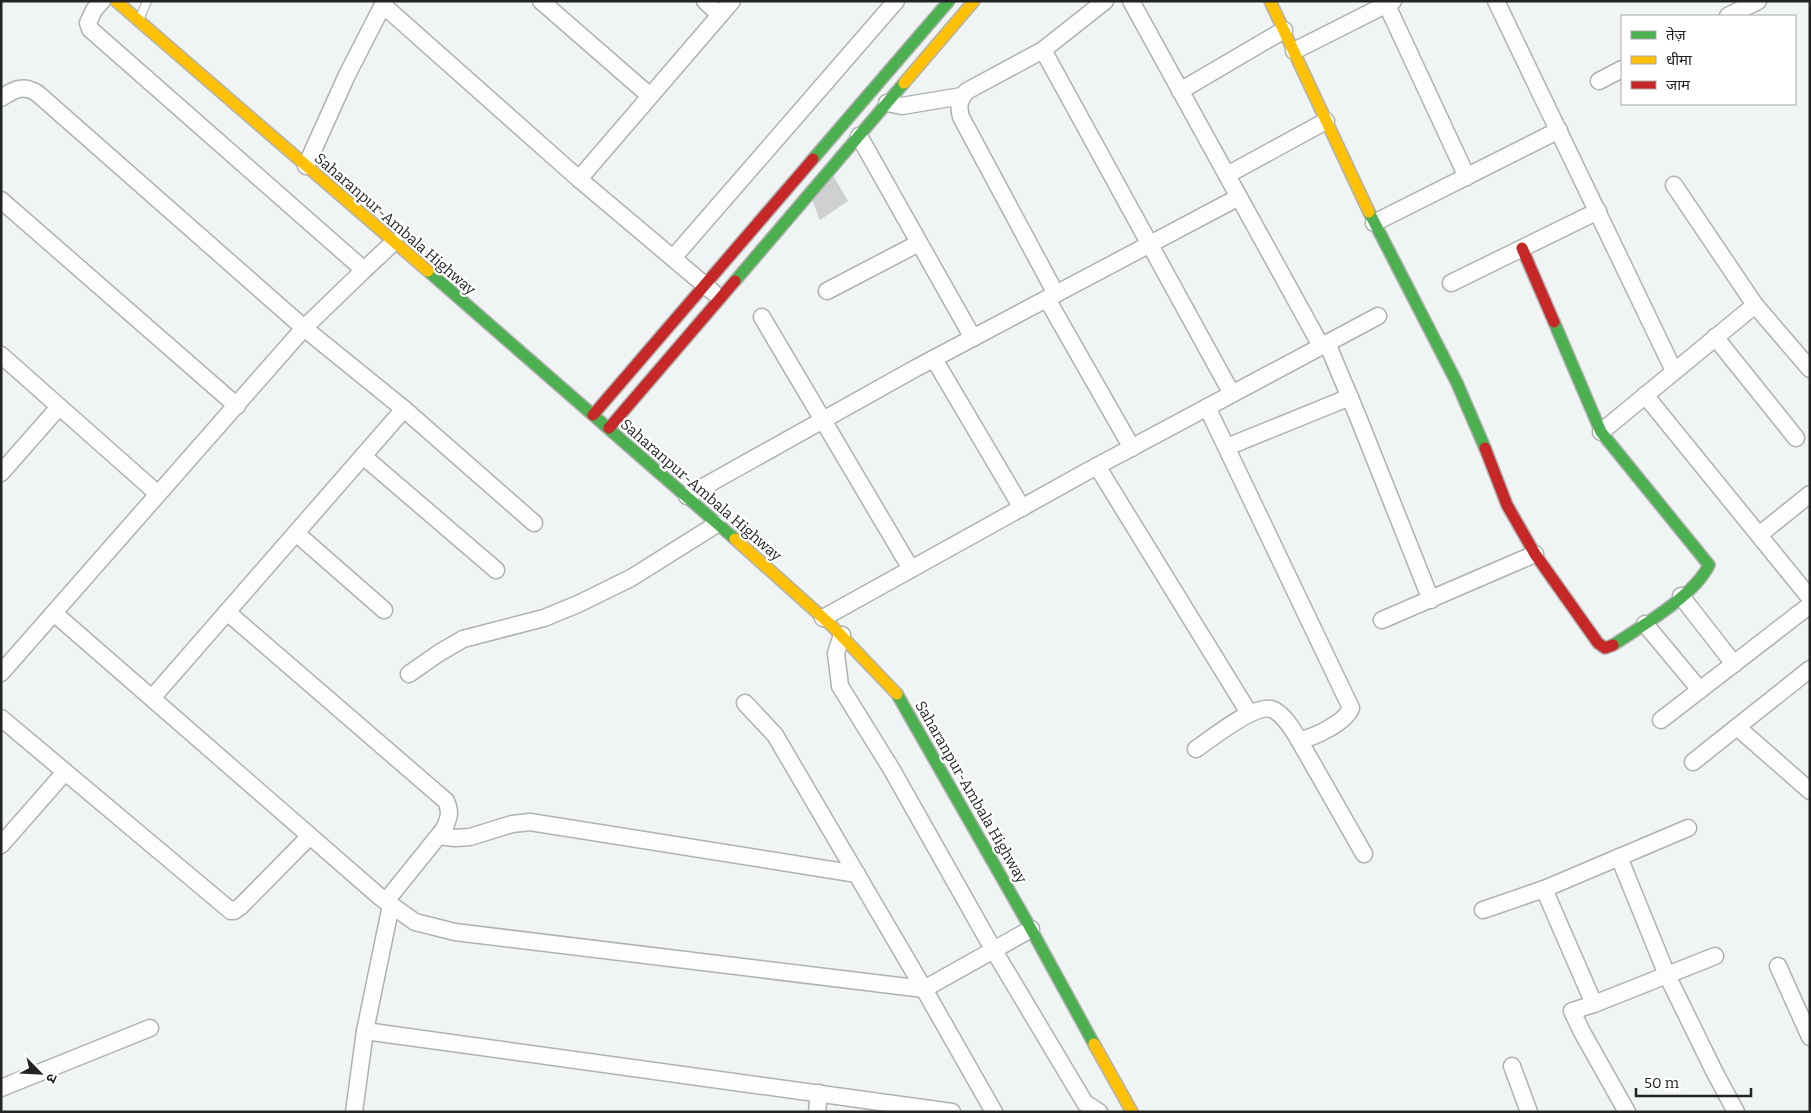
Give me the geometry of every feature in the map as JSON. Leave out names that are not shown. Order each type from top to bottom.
[{"type":"street","points":[[102,1],[89,17],[90,29],[364,270]]},
{"type":"street","name":"Saharanpur-Ambala Highway","points":[[116,1],[686,496],[842,635],[900,698],[1132,1112]]},
{"type":"street","points":[[541,1],[650,96]]},
{"type":"street","points":[[704,1],[720,15]]},
{"type":"street","points":[[579,179],[732,1]]},
{"type":"street","points":[[673,258],[896,1]]},
{"type":"street","points":[[593,415],[949,1]]},
{"type":"street","points":[[608,428],[974,1]]},
{"type":"street","points":[[887,103],[902,106],[962,96],[1043,50],[1105,1]]},
{"type":"street","points":[[1131,1],[1239,197],[1324,345],[1350,397],[1430,600]]},
{"type":"street","points":[[1270,1],[1374,223],[1457,383],[1507,505],[1535,554],[1598,643],[1603,648],[1611,647],[1681,596],[1706,574],[1709,565],[1601,432],[1522,248]]},
{"type":"street","points":[[1496,1],[1674,372]]},
{"type":"street","points":[[1730,15],[1758,1]]},
{"type":"street","points":[[1294,51],[1388,2],[1467,177]]},
{"type":"street","points":[[306,166],[347,75],[384,3],[579,179],[720,298]]},
{"type":"street","points":[[1180,91],[1284,30]]},
{"type":"street","points":[[1043,50],[1232,394]]},
{"type":"street","points":[[1599,81],[1621,70]]},
{"type":"street","points":[[1,98],[21,88],[29,88],[37,93],[304,328],[404,409],[534,523]]},
{"type":"street","points":[[962,96],[958,107],[961,117],[1132,448]]},
{"type":"street","points":[[1227,175],[1326,121]]},
{"type":"street","points":[[1374,223],[1559,130]]},
{"type":"street","points":[[859,136],[973,338]]},
{"type":"street","points":[[1674,185],[1755,305],[1810,369]]},
{"type":"street","points":[[686,496],[934,359],[1239,197]]},
{"type":"street","points":[[1,200],[237,406]]},
{"type":"street","points":[[1451,283],[1598,211]]},
{"type":"street","points":[[1,673],[304,328],[394,242]]},
{"type":"street","points":[[826,291],[919,243]]},
{"type":"street","points":[[1601,432],[1755,305]]},
{"type":"street","points":[[762,316],[911,569]]},
{"type":"street","points":[[823,618],[1097,466],[1378,316]]},
{"type":"street","points":[[1715,337],[1796,438]]},
{"type":"street","points":[[1,355],[158,494]]},
{"type":"street","points":[[934,359],[1022,508]]},
{"type":"street","points":[[1645,396],[1810,598]]},
{"type":"street","points":[[1227,447],[1350,397]]},
{"type":"street","points":[[1,473],[59,407]]},
{"type":"street","points":[[1207,407],[1351,708],[1349,715],[1336,724],[1308,739],[1300,740]]},
{"type":"street","points":[[152,698],[404,409]]},
{"type":"street","points":[[363,456],[496,570]]},
{"type":"street","points":[[1097,466],[1249,713]]},
{"type":"street","points":[[1759,535],[1810,494]]},
{"type":"street","points":[[409,674],[463,639],[544,618],[578,604],[631,578],[717,524]]},
{"type":"street","points":[[296,533],[384,610]]},
{"type":"street","points":[[1382,620],[1535,554]]},
{"type":"street","points":[[1681,596],[1734,664]]},
{"type":"street","points":[[1661,720],[1810,605]]},
{"type":"street","points":[[227,612],[446,801],[450,810],[449,818],[440,836],[389,903],[365,1031],[354,1112]]},
{"type":"street","points":[[54,613],[310,836],[389,903],[415,922],[456,932],[924,989],[1031,929]]},
{"type":"street","points":[[1645,624],[1700,690]]},
{"type":"street","points":[[842,635],[836,653],[840,686],[892,770],[993,949],[1085,1102],[1099,1112]]},
{"type":"street","points":[[1693,762],[1810,670]]},
{"type":"street","points":[[745,703],[775,735],[994,1112]]},
{"type":"street","points":[[1196,749],[1249,713],[1265,709],[1273,710],[1283,718],[1300,740],[1364,854]]},
{"type":"street","points":[[1,718],[231,911],[242,906],[310,836]]},
{"type":"street","points":[[1737,727],[1810,791]]},
{"type":"street","points":[[1,845],[65,772]]},
{"type":"street","points":[[440,836],[470,837],[512,824],[530,822],[857,874]]},
{"type":"street","points":[[1483,910],[1544,889],[1688,828]]},
{"type":"street","points":[[1619,857],[1667,975],[1736,1112]]},
{"type":"street","points":[[1544,889],[1594,1004]]},
{"type":"street","points":[[1627,1112],[1572,1011],[1715,956]]},
{"type":"street","points":[[1778,966],[1810,1037]]},
{"type":"street","points":[[1,1088],[150,1028]]},
{"type":"street","points":[[365,1031],[952,1112]]},
{"type":"street","points":[[1512,1066],[1529,1112]]},
{"type":"street","points":[[817,1112],[819,1094]]},
{"type":"lane","points":[[139,20],[147,1]]},
{"type":"building","points":[[831,172],[848,201],[820,220],[811,197]]},
{"type":"traffic: fast","points":[[813,159],[949,1]]},
{"type":"traffic: fast","points":[[735,281],[904,83]]},
{"type":"traffic: fast","points":[[1369,212],[1457,383],[1485,448]]},
{"type":"traffic: fast","points":[[428,271],[735,539]]},
{"type":"traffic: fast","points":[[1554,322],[1601,432],[1709,565],[1702,577],[1680,599],[1613,645]]},
{"type":"traffic: fast","points":[[897,694],[1031,929],[1094,1044]]},
{"type":"traffic: slow","points":[[116,1],[428,271]]},
{"type":"traffic: slow","points":[[904,83],[974,1]]},
{"type":"traffic: slow","points":[[1270,1],[1369,212]]},
{"type":"traffic: slow","points":[[735,539],[832,626],[897,694]]},
{"type":"traffic: slow","points":[[1094,1044],[1132,1112]]},
{"type":"traffic: jam","points":[[593,415],[813,159]]},
{"type":"traffic: jam","points":[[1522,248],[1554,322]]},
{"type":"traffic: jam","points":[[609,428],[735,281]]},
{"type":"traffic: jam","points":[[1485,448],[1507,505],[1535,554],[1598,643],[1605,648],[1613,645]]}]
